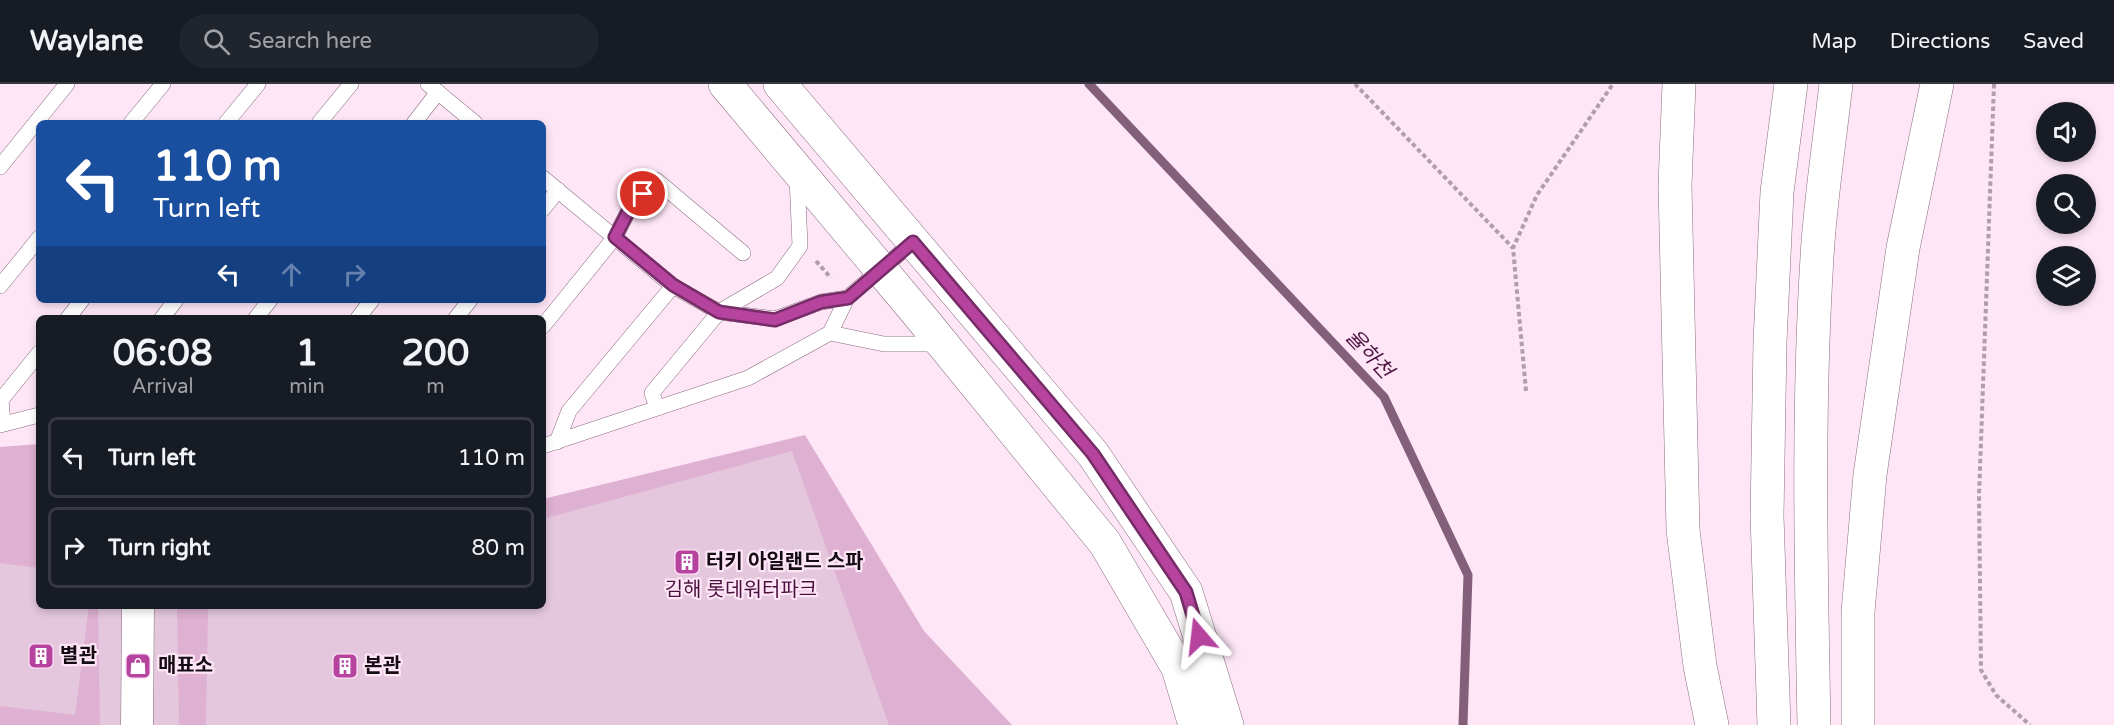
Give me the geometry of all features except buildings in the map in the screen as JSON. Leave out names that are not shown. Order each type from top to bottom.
[{"type":"main road","points":[[724,84],[881,270],[1105,543],[1178,668],[1195,725]]},
{"type":"main road","points":[[780,84],[1093,454],[1186,592],[1227,725]]},
{"type":"main road","points":[[1679,84],[1675,185],[1683,530],[1700,666],[1712,725]]},
{"type":"main road","points":[[1774,725],[1767,516],[1770,342],[1778,192],[1791,84]]},
{"type":"main road","points":[[1814,725],[1811,401],[1818,241],[1836,84]]},
{"type":"main road","points":[[1858,725],[1858,612],[1870,475],[1903,248],[1937,84]]},
{"type":"street","points":[[137,725],[138,609]]},
{"type":"lane","points":[[38,120],[67,84]]},
{"type":"lane","points":[[134,120],[163,84]]},
{"type":"lane","points":[[228,120],[258,84]]},
{"type":"lane","points":[[321,120],[351,84]]},
{"type":"lane","points":[[416,120],[433,88],[471,120]]},
{"type":"lane","points":[[0,167],[36,122]]},
{"type":"lane","points":[[657,408],[652,393],[719,312],[777,279],[800,246],[797,171]]},
{"type":"lane","points":[[546,180],[673,285],[719,312],[775,320],[821,302],[848,298]]},
{"type":"lane","points":[[546,322],[615,237],[630,208],[656,180],[744,253]]},
{"type":"lane","points":[[546,205],[558,190]]},
{"type":"lane","points":[[0,286],[36,242]]},
{"type":"lane","points":[[550,444],[748,378],[830,333],[848,298],[913,242]]},
{"type":"lane","points":[[550,444],[569,411],[673,285]]},
{"type":"lane","points":[[70,315],[80,303]]},
{"type":"lane","points":[[164,315],[174,303]]},
{"type":"lane","points":[[258,315],[268,303]]},
{"type":"lane","points":[[360,315],[370,303]]},
{"type":"lane","points":[[458,315],[468,303]]},
{"type":"lane","points":[[830,333],[884,344],[942,344]]},
{"type":"lane","points":[[36,357],[1,400],[1,424],[36,416]]},
{"type":"path","points":[[1355,84],[1513,248]]},
{"type":"path","points":[[1526,391],[1513,248],[1537,195],[1613,84]]},
{"type":"path","points":[[1994,84],[1979,496],[1981,670],[1996,695],[2030,725]]},
{"type":"path","points":[[813,258],[833,281]]},
{"type":"green space","name":"김해 롯데워터파크","points":[[805,435],[924,631],[1012,725],[0,725],[0,447],[36,444],[36,609],[546,609],[546,498]]},
{"type":"waterway","name":"율하천","points":[[1089,84],[1384,397],[1468,575],[1463,725]]},
{"type":"place","name":"터키 아일랜드 스파","points":[[687,562]]},
{"type":"place","name":"별관","points":[[41,656]]},
{"type":"place","name":"매표소","points":[[138,666]]},
{"type":"place","name":"본관","points":[[345,666]]},
{"type":"route","points":[[643,194],[630,208],[615,237],[673,285],[719,312],[775,320],[821,302],[848,298],[913,242],[1093,454],[1186,592],[1199,636]]}]
